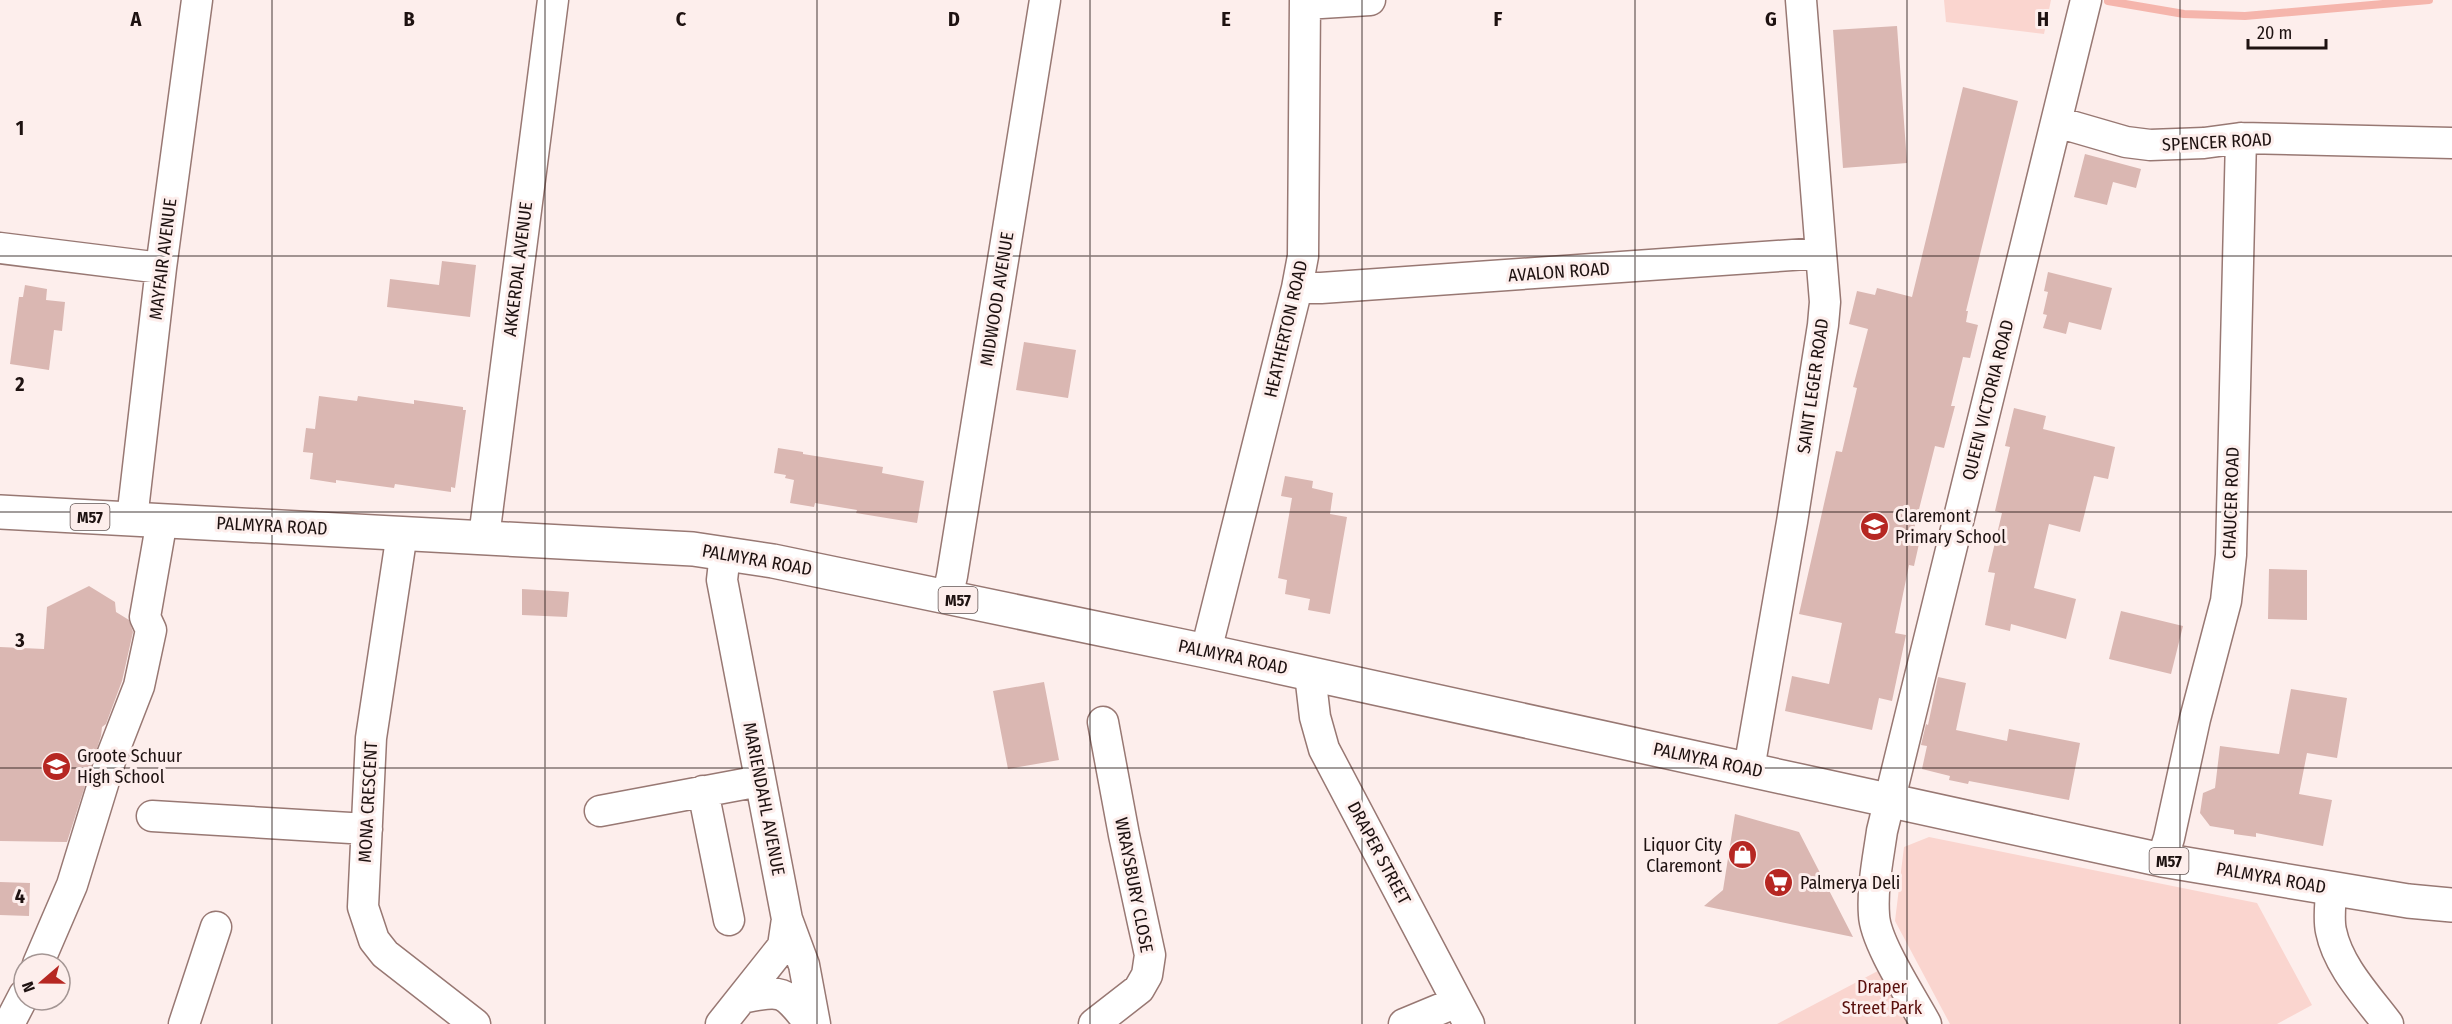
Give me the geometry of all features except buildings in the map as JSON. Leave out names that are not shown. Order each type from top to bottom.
[{"type":"main road","name":"PALMYRA ROAD","points":[[0,512],[693,549],[773,561],[1206,651],[2162,860],[2408,901],[2452,905]]},
{"type":"street","name":"MAYFAIR AVENUE","points":[[43,952],[72,885],[111,759],[139,686],[151,630],[146,617],[147,519],[161,268],[197,0]]},
{"type":"street","name":"AKKERDAL AVENUE","points":[[484,537],[553,0]]},
{"type":"street","name":"MIDWOOD AVENUE","points":[[946,597],[952,576],[1045,0]]},
{"type":"street","points":[[1305,2],[1370,0]]},
{"type":"street","name":"SAINT LEGER ROAD","points":[[1749,769],[1824,326],[1825,302],[1801,0]]},
{"type":"street","name":"QUEEN VICTORIA ROAD","points":[[1926,1024],[1878,937],[1874,916],[1876,873],[1890,800],[2086,0]]},
{"type":"street","name":"HEATHERTON ROAD","points":[[1206,651],[1298,288],[1303,256],[1305,2]]},
{"type":"street","name":"SPENCER ROAD","points":[[2057,122],[2126,142],[2150,145],[2204,143],[2241,138],[2452,142]]},
{"type":"street","name":"CHAUCER ROAD","points":[[2162,860],[2226,601],[2231,555],[2241,138]]},
{"type":"street","points":[[0,248],[161,268]]},
{"type":"street","name":"AVALON ROAD","points":[[1298,288],[1821,254]]},
{"type":"street","name":"MONA CRESCENT","points":[[402,532],[371,738],[363,907],[374,940],[385,954],[475,1024]]},
{"type":"street","name":"MARIENDAHL AVENUE","points":[[721,1024],[783,946],[787,919],[722,580],[725,554]]},
{"type":"street","name":"DRAPER STREET","points":[[1310,674],[1315,717],[1324,749],[1463,1013]]},
{"type":"street","name":"WRAYSBURY CLOSE","points":[[1094,1024],[1139,989],[1147,975],[1150,956],[1103,722]]},
{"type":"street","points":[[600,811],[760,781]]},
{"type":"street","points":[[703,791],[729,920]]},
{"type":"street","points":[[152,816],[366,829]]},
{"type":"street","points":[[2331,888],[2330,928],[2334,946],[2388,1024]]},
{"type":"street","points":[[787,919],[804,965],[815,1024]]},
{"type":"street","points":[[184,1024],[216,927]]},
{"type":"street","points":[[742,998],[771,991],[786,996],[810,1024]]},
{"type":"street","points":[[1404,1024],[1463,1013]]},
{"type":"green space","points":[[1944,0],[2051,0],[2044,34],[1946,22]]},
{"type":"green space","points":[[1929,837],[2257,903],[2312,1005],[2277,1024],[1950,1024],[1895,921],[1904,847]]},
{"type":"green space","name":"Draper Street Park","points":[[1893,963],[1926,1024],[1777,1024]]},
{"type":"waterway","points":[[2108,1],[2184,14],[2245,16],[2429,0]]},
{"type":"place","name":"Claremont Primary School","points":[[1874,526]]},
{"type":"place","name":"Groote Schuur High School","points":[[56,766]]},
{"type":"place","name":"Liquor City Claremont","points":[[1743,855]]},
{"type":"place","name":"Palmerya Deli","points":[[1779,883]]}]
